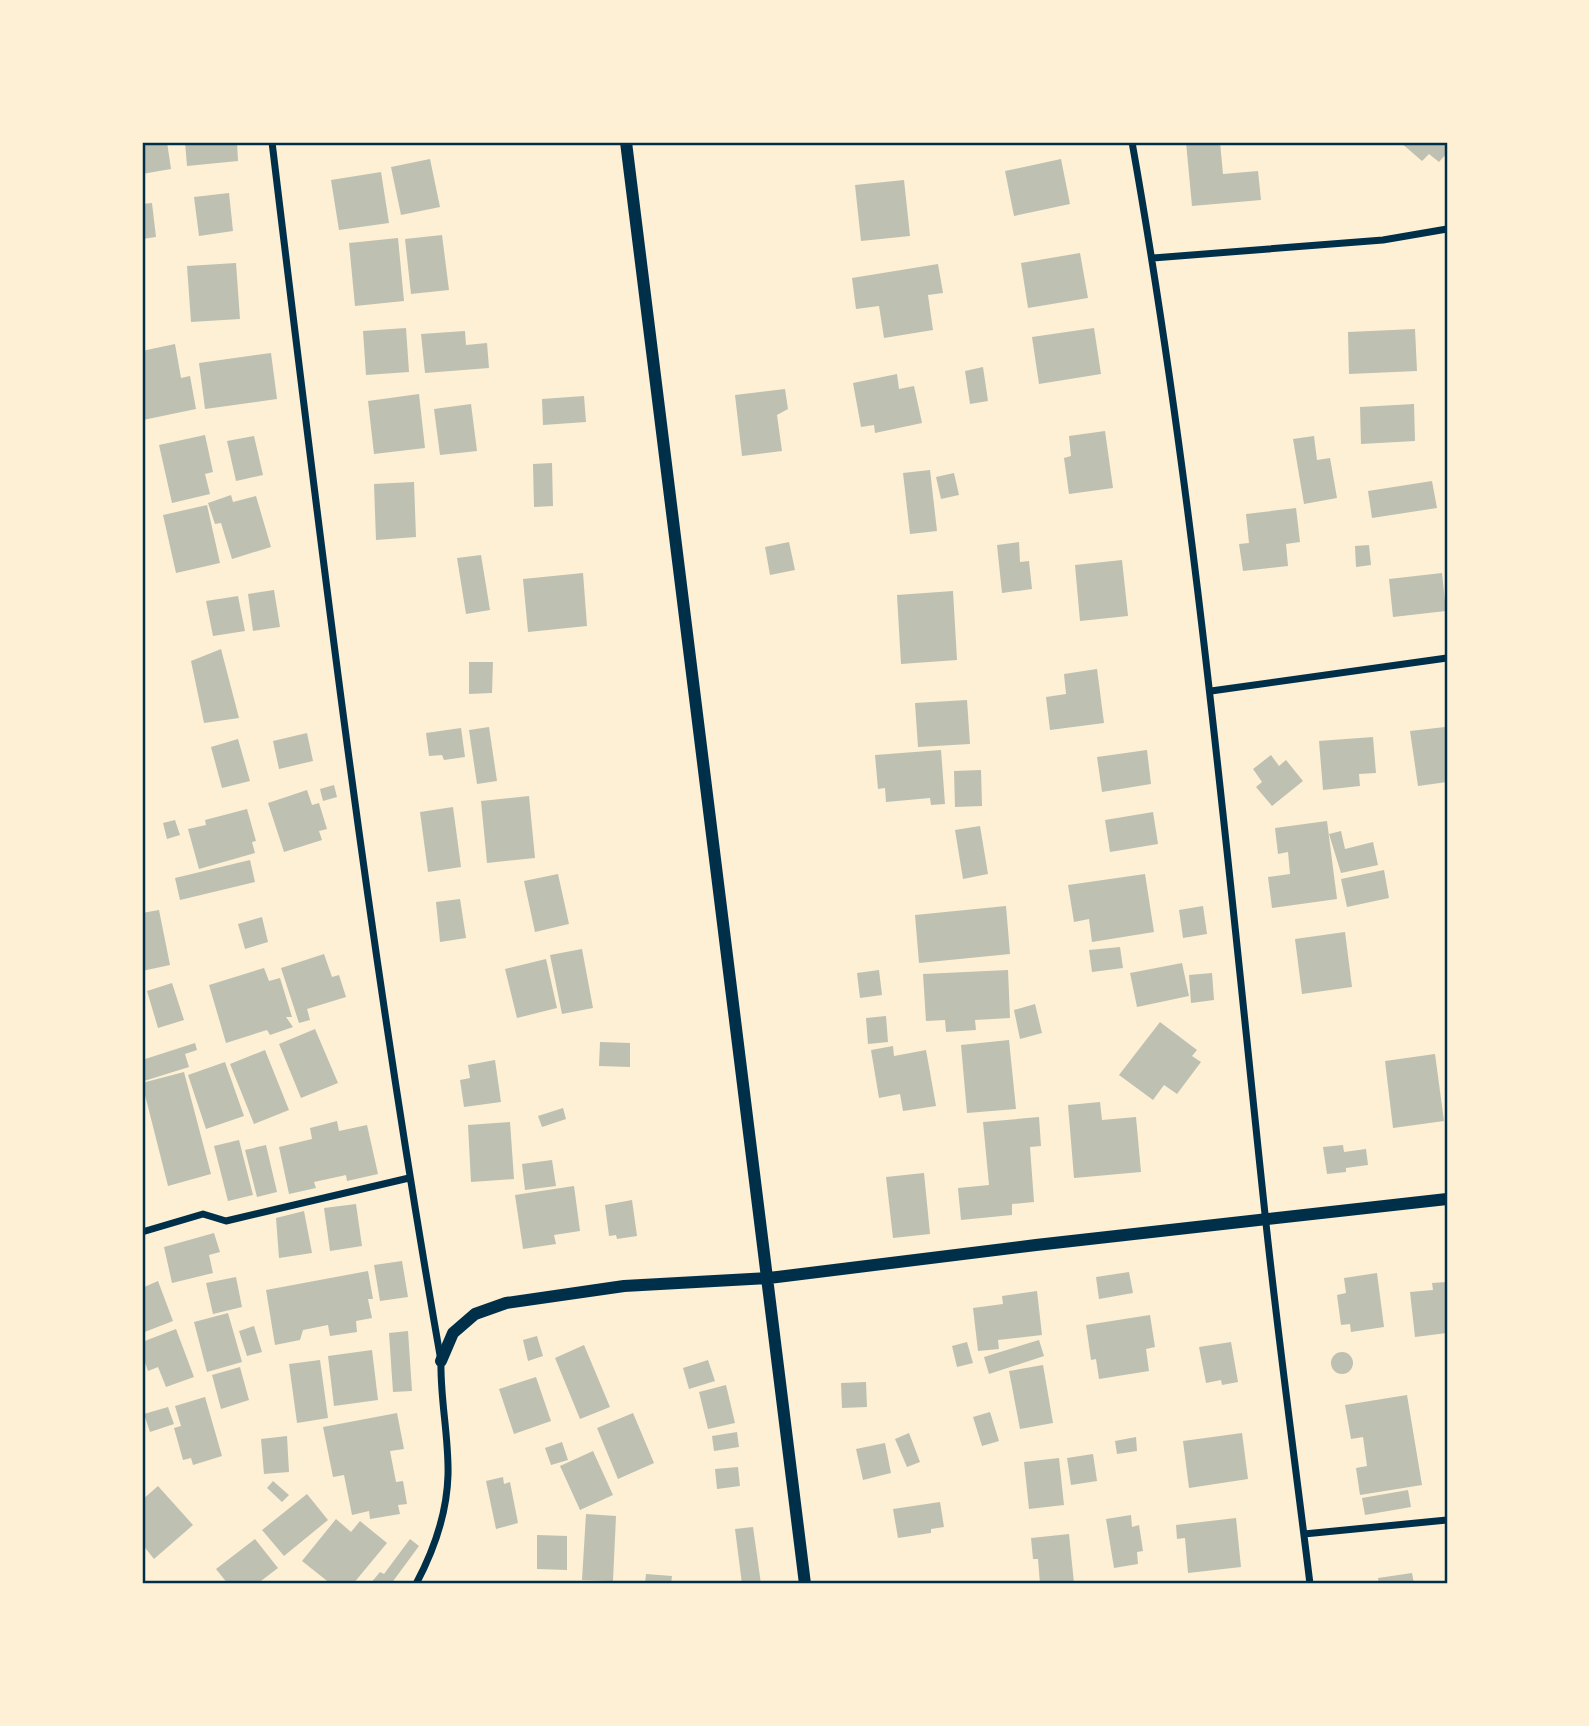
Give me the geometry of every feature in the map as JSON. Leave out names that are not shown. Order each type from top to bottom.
[{"type":"street","points":[[272,142],[328,601],[409,1178],[441,1361],[440,1389],[448,1476],[433,1550],[416,1584]]},
{"type":"street","points":[[626,142],[805,1584]]},
{"type":"street","points":[[1132,142],[1153,258],[1211,691],[1266,1220],[1310,1584]]},
{"type":"street","points":[[1153,258],[1383,240],[1447,229]]},
{"type":"street","points":[[1211,691],[1447,658]]},
{"type":"street","points":[[142,1232],[203,1214],[226,1221],[409,1178]]},
{"type":"street","points":[[441,1361],[453,1333],[475,1314],[506,1303],[624,1286],[769,1278],[1447,1199]]},
{"type":"street","points":[[1304,1534],[1447,1520]]},
{"type":"building","points":[[142,142],[167,142],[171,169],[142,174]]},
{"type":"building","points":[[185,142],[237,142],[238,161],[187,166]]},
{"type":"building","points":[[1186,142],[1220,142],[1223,174],[1258,171],[1261,200],[1192,206]]},
{"type":"building","points":[[1400,142],[1447,142],[1447,153],[1439,162],[1429,154],[1422,161]]},
{"type":"building","points":[[430,159],[440,207],[401,215],[391,167]]},
{"type":"building","points":[[1061,159],[1070,204],[1014,216],[1005,171]]},
{"type":"building","points":[[381,172],[389,223],[339,230],[331,180]]},
{"type":"building","points":[[904,180],[910,236],[861,241],[855,185]]},
{"type":"building","points":[[229,193],[233,231],[199,236],[194,197]]},
{"type":"building","points":[[152,203],[156,237],[142,239],[142,204]]},
{"type":"building","points":[[442,235],[449,290],[411,294],[405,239]]},
{"type":"building","points":[[398,238],[404,301],[355,306],[349,243]]},
{"type":"building","points":[[1080,253],[1088,298],[1028,308],[1021,263]]},
{"type":"building","points":[[236,263],[240,319],[191,322],[187,266]]},
{"type":"building","points":[[938,264],[943,293],[928,295],[933,330],[884,338],[879,306],[856,309],[852,278]]},
{"type":"building","points":[[406,328],[409,372],[366,375],[363,331]]},
{"type":"building","points":[[1094,328],[1101,374],[1039,384],[1032,337]]},
{"type":"building","points":[[1415,329],[1417,371],[1349,374],[1348,332]]},
{"type":"building","points":[[465,331],[466,345],[487,343],[489,368],[425,373],[421,334]]},
{"type":"building","points":[[175,344],[181,378],[190,376],[196,409],[143,420],[142,351]]},
{"type":"building","points":[[271,353],[277,399],[205,409],[199,363]]},
{"type":"building","points":[[983,367],[988,401],[970,404],[965,371]]},
{"type":"building","points":[[897,374],[899,389],[914,386],[922,423],[875,433],[874,425],[861,427],[853,383]]},
{"type":"building","points":[[785,389],[788,409],[777,415],[782,451],[742,456],[735,395]]},
{"type":"building","points":[[419,394],[425,448],[374,454],[368,401]]},
{"type":"building","points":[[584,396],[586,422],[543,425],[542,399]]},
{"type":"building","points":[[471,404],[477,451],[440,455],[434,409]]},
{"type":"building","points":[[1414,404],[1415,441],[1361,444],[1360,407]]},
{"type":"building","points":[[1105,431],[1113,488],[1069,494],[1064,458],[1071,456],[1069,436]]},
{"type":"building","points":[[205,435],[213,472],[205,474],[210,494],[172,503],[159,445]]},
{"type":"building","points":[[254,436],[263,475],[236,481],[227,441]]},
{"type":"building","points":[[1314,436],[1317,460],[1330,458],[1337,498],[1304,504],[1293,439]]},
{"type":"building","points":[[552,463],[553,506],[534,507],[533,464]]},
{"type":"building","points":[[930,470],[937,531],[910,534],[903,473]]},
{"type":"building","points":[[954,473],[959,495],[941,499],[936,477]]},
{"type":"building","points":[[1432,481],[1437,508],[1372,518],[1368,491]]},
{"type":"building","points":[[414,482],[416,537],[376,540],[374,484]]},
{"type":"building","points":[[231,495],[233,502],[256,496],[271,547],[232,559],[221,523],[215,524],[208,503]]},
{"type":"building","points":[[207,505],[220,563],[176,573],[163,515]]},
{"type":"building","points":[[1296,508],[1300,542],[1286,544],[1288,566],[1243,571],[1239,544],[1249,543],[1246,514]]},
{"type":"building","points":[[789,542],[795,570],[770,575],[765,547]]},
{"type":"building","points":[[1019,542],[1020,562],[1029,561],[1032,589],[1002,593],[997,545]]},
{"type":"building","points":[[1369,545],[1371,565],[1356,567],[1355,546]]},
{"type":"building","points":[[481,555],[490,610],[466,614],[457,558]]},
{"type":"building","points":[[1122,560],[1128,616],[1080,621],[1075,565]]},
{"type":"building","points":[[583,573],[587,626],[528,632],[523,579]]},
{"type":"building","points":[[1442,573],[1446,611],[1393,617],[1389,579]]},
{"type":"building","points":[[274,590],[280,627],[253,631],[248,594]]},
{"type":"building","points":[[953,591],[957,660],[901,664],[897,595]]},
{"type":"building","points":[[238,596],[245,631],[213,636],[206,601]]},
{"type":"building","points":[[221,649],[239,718],[204,723],[191,661]]},
{"type":"building","points":[[469,662],[493,662],[492,693],[469,694]]},
{"type":"building","points":[[1097,669],[1104,723],[1050,730],[1046,697],[1066,694],[1064,674]]},
{"type":"building","points":[[967,700],[970,744],[918,747],[915,703]]},
{"type":"building","points":[[489,727],[497,781],[477,784],[469,730]]},
{"type":"building","points":[[1445,727],[1447,782],[1418,786],[1410,731]]},
{"type":"building","points":[[461,728],[465,757],[444,760],[442,755],[429,756],[426,733]]},
{"type":"building","points":[[307,733],[313,761],[279,769],[273,741]]},
{"type":"building","points":[[1373,737],[1376,773],[1359,774],[1360,786],[1323,790],[1319,741]]},
{"type":"building","points":[[238,739],[250,781],[222,788],[211,747]]},
{"type":"building","points":[[941,750],[945,804],[931,805],[930,798],[886,802],[885,788],[878,789],[875,755]]},
{"type":"building","points":[[1147,750],[1151,784],[1102,792],[1097,757]]},
{"type":"building","points":[[1271,755],[1279,766],[1286,760],[1303,781],[1272,806],[1256,787],[1262,782],[1253,769]]},
{"type":"building","points":[[981,770],[982,806],[955,807],[954,771]]},
{"type":"building","points":[[334,785],[337,797],[323,801],[320,789]]},
{"type":"building","points":[[307,790],[312,805],[319,803],[327,829],[319,831],[322,840],[284,852],[268,803]]},
{"type":"building","points":[[529,796],[535,858],[487,863],[481,801]]},
{"type":"building","points":[[453,807],[461,867],[428,872],[420,812]]},
{"type":"building","points":[[247,809],[256,841],[252,842],[255,853],[199,869],[188,829],[206,825],[205,820]]},
{"type":"building","points":[[1153,812],[1158,844],[1110,852],[1105,820]]},
{"type":"building","points":[[175,820],[180,835],[167,839],[163,823]]},
{"type":"building","points":[[1327,821],[1337,899],[1272,908],[1268,877],[1290,874],[1288,852],[1278,854],[1275,828]]},
{"type":"building","points":[[980,826],[988,874],[963,879],[955,830]]},
{"type":"building","points":[[1341,831],[1345,849],[1373,842],[1378,865],[1341,873],[1329,834]]},
{"type":"building","points":[[250,860],[255,882],[180,900],[175,878]]},
{"type":"building","points":[[1384,870],[1389,898],[1347,907],[1341,879]]},
{"type":"building","points":[[558,874],[569,924],[535,932],[524,881]]},
{"type":"building","points":[[1145,874],[1154,932],[1092,942],[1089,919],[1074,922],[1068,885]]},
{"type":"building","points":[[460,899],[466,938],[440,942],[436,902]]},
{"type":"building","points":[[1006,906],[1010,954],[919,963],[915,915]]},
{"type":"building","points":[[1203,906],[1207,934],[1183,938],[1179,910]]},
{"type":"building","points":[[159,910],[170,965],[142,971],[142,913]]},
{"type":"building","points":[[262,917],[268,942],[245,949],[238,924]]},
{"type":"building","points":[[1345,932],[1352,987],[1302,994],[1295,939]]},
{"type":"building","points":[[1120,947],[1123,968],[1092,972],[1089,950]]},
{"type":"building","points":[[582,949],[593,1008],[562,1014],[550,955]]},
{"type":"building","points":[[324,954],[332,977],[339,975],[346,997],[307,1009],[310,1020],[299,1023],[281,968]]},
{"type":"building","points":[[546,959],[557,1008],[517,1018],[505,969]]},
{"type":"building","points":[[1182,963],[1189,996],[1137,1007],[1130,973]]},
{"type":"building","points":[[264,968],[269,981],[280,978],[292,1017],[286,1017],[293,1027],[270,1035],[267,1030],[226,1043],[209,985]]},
{"type":"building","points":[[879,970],[882,995],[860,998],[857,973]]},
{"type":"building","points":[[1008,970],[1010,1018],[975,1020],[976,1030],[946,1032],[945,1020],[926,1021],[923,974]]},
{"type":"building","points":[[1212,973],[1214,1000],[1191,1003],[1189,975]]},
{"type":"building","points":[[172,983],[184,1020],[158,1028],[147,991]]},
{"type":"building","points":[[1035,1004],[1042,1033],[1020,1039],[1014,1010]]},
{"type":"building","points":[[886,1016],[888,1042],[868,1044],[866,1018]]},
{"type":"building","points":[[1160,1022],[1197,1050],[1192,1056],[1201,1062],[1177,1094],[1164,1085],[1153,1100],[1119,1075]]},
{"type":"building","points":[[315,1029],[338,1083],[301,1098],[279,1044]]},
{"type":"building","points":[[1009,1040],[1016,1109],[967,1113],[961,1045]]},
{"type":"building","points":[[600,1042],[630,1043],[630,1067],[599,1066]]},
{"type":"building","points":[[195,1043],[197,1050],[185,1054],[189,1067],[144,1081],[142,1060]]},
{"type":"building","points":[[893,1046],[894,1056],[926,1050],[936,1106],[903,1111],[900,1094],[879,1098],[871,1050]]},
{"type":"building","points":[[265,1050],[289,1110],[254,1124],[230,1064]]},
{"type":"building","points":[[1435,1054],[1444,1121],[1393,1128],[1385,1061]]},
{"type":"building","points":[[495,1060],[501,1102],[464,1107],[460,1080],[470,1078],[468,1065]]},
{"type":"building","points":[[225,1062],[244,1116],[206,1129],[188,1075]]},
{"type":"building","points":[[184,1072],[211,1174],[168,1186],[142,1083]]},
{"type":"building","points":[[1100,1102],[1102,1120],[1136,1117],[1141,1172],[1074,1178],[1068,1105]]},
{"type":"building","points":[[563,1108],[566,1119],[542,1127],[538,1116]]},
{"type":"building","points":[[1039,1117],[1041,1146],[1030,1147],[1034,1202],[1012,1204],[1012,1215],[961,1220],[958,1188],[989,1185],[983,1122]]},
{"type":"building","points":[[337,1121],[339,1131],[367,1125],[378,1174],[347,1181],[346,1175],[314,1182],[316,1188],[289,1194],[279,1147],[312,1139],[310,1128]]},
{"type":"building","points":[[510,1122],[514,1179],[471,1182],[468,1125]]},
{"type":"building","points":[[239,1140],[253,1195],[228,1201],[214,1146]]},
{"type":"building","points":[[266,1145],[277,1192],[257,1197],[245,1150]]},
{"type":"building","points":[[1343,1145],[1344,1152],[1366,1149],[1368,1165],[1346,1168],[1346,1172],[1327,1174],[1323,1147]]},
{"type":"building","points":[[552,1160],[556,1186],[525,1190],[522,1164]]},
{"type":"building","points":[[924,1173],[930,1234],[893,1238],[886,1177]]},
{"type":"building","points":[[574,1186],[580,1231],[554,1235],[556,1244],[523,1249],[515,1195]]},
{"type":"building","points":[[632,1200],[637,1236],[617,1239],[616,1235],[609,1236],[605,1205]]},
{"type":"building","points":[[356,1204],[362,1246],[330,1251],[324,1208]]},
{"type":"building","points":[[304,1211],[312,1253],[279,1258],[276,1218]]},
{"type":"building","points":[[214,1233],[220,1252],[209,1255],[213,1273],[172,1283],[164,1247]]},
{"type":"building","points":[[402,1261],[408,1297],[380,1301],[374,1265]]},
{"type":"building","points":[[368,1271],[373,1299],[368,1299],[372,1318],[356,1321],[357,1332],[330,1336],[328,1325],[303,1330],[300,1340],[275,1345],[266,1290]]},
{"type":"building","points":[[1129,1272],[1133,1293],[1099,1299],[1096,1277]]},
{"type":"building","points":[[1377,1273],[1384,1327],[1351,1332],[1350,1324],[1341,1325],[1337,1295],[1346,1293],[1344,1278]]},
{"type":"building","points":[[236,1277],[242,1307],[213,1314],[206,1283]]},
{"type":"building","points":[[158,1281],[173,1321],[142,1333],[142,1288]]},
{"type":"building","points":[[1447,1282],[1447,1333],[1415,1337],[1410,1292],[1433,1290],[1432,1283]]},
{"type":"building","points":[[1037,1291],[1042,1335],[998,1340],[999,1349],[978,1351],[973,1308],[1003,1304],[1002,1296]]},
{"type":"building","points":[[228,1313],[242,1362],[207,1372],[194,1322]]},
{"type":"building","points":[[1150,1315],[1155,1347],[1146,1349],[1149,1371],[1099,1379],[1096,1359],[1091,1360],[1086,1325]]},
{"type":"building","points":[[254,1326],[262,1352],[247,1356],[239,1331]]},
{"type":"building","points":[[176,1329],[194,1377],[166,1387],[158,1367],[148,1371],[142,1354],[142,1342]]},
{"type":"building","points":[[408,1331],[412,1391],[393,1392],[389,1333]]},
{"type":"building","points":[[537,1336],[543,1356],[528,1361],[523,1340]]},
{"type":"building","points":[[1039,1340],[1044,1356],[989,1374],[984,1357]]},
{"type":"building","points":[[967,1342],[973,1363],[957,1367],[952,1346]]},
{"type":"building","points":[[1231,1342],[1238,1382],[1222,1385],[1221,1380],[1206,1383],[1199,1347]]},
{"type":"building","points":[[584,1345],[610,1407],[580,1419],[555,1358]]},
{"type":"building","points":[[372,1350],[378,1400],[334,1406],[328,1356]]},
{"type":"building","points":[[1338,1352],[1346,1352],[1353,1359],[1353,1367],[1346,1374],[1338,1374],[1331,1367],[1331,1359]]},
{"type":"building","points":[[320,1360],[328,1418],[297,1423],[289,1364]]},
{"type":"building","points":[[708,1360],[715,1381],[689,1389],[683,1368]]},
{"type":"building","points":[[1043,1365],[1053,1423],[1020,1429],[1009,1371]]},
{"type":"building","points":[[240,1367],[249,1400],[221,1409],[212,1375]]},
{"type":"building","points":[[536,1377],[551,1421],[514,1434],[499,1389]]},
{"type":"building","points":[[866,1382],[867,1407],[842,1408],[841,1383]]},
{"type":"building","points":[[726,1385],[735,1423],[708,1429],[699,1392]]},
{"type":"building","points":[[1407,1395],[1422,1485],[1360,1495],[1356,1468],[1367,1466],[1363,1437],[1351,1439],[1345,1405]]},
{"type":"building","points":[[205,1397],[222,1456],[193,1465],[191,1458],[183,1460],[174,1428],[181,1426],[175,1406]]},
{"type":"building","points":[[168,1407],[174,1424],[150,1432],[144,1414]]},
{"type":"building","points":[[990,1412],[999,1441],[982,1446],[973,1417]]},
{"type":"building","points":[[397,1413],[404,1449],[390,1451],[396,1482],[403,1481],[407,1504],[398,1505],[400,1514],[370,1519],[369,1511],[352,1515],[344,1475],[333,1477],[323,1427]]},
{"type":"building","points":[[633,1413],[654,1463],[618,1479],[597,1428]]},
{"type":"building","points":[[737,1432],[739,1447],[714,1451],[712,1436]]},
{"type":"building","points":[[909,1433],[920,1462],[907,1467],[895,1439]]},
{"type":"building","points":[[1242,1433],[1248,1479],[1189,1488],[1183,1441]]},
{"type":"building","points":[[287,1436],[289,1472],[264,1474],[261,1439]]},
{"type":"building","points":[[1136,1437],[1137,1451],[1117,1454],[1115,1441]]},
{"type":"building","points":[[562,1442],[568,1460],[551,1465],[545,1448]]},
{"type":"building","points":[[885,1443],[891,1473],[863,1480],[856,1449]]},
{"type":"building","points":[[593,1451],[613,1495],[580,1510],[560,1466]]},
{"type":"building","points":[[1093,1454],[1097,1481],[1071,1485],[1067,1458]]},
{"type":"building","points":[[1059,1458],[1064,1505],[1029,1509],[1024,1462]]},
{"type":"building","points":[[738,1467],[740,1486],[717,1489],[715,1469]]},
{"type":"building","points":[[503,1477],[504,1484],[510,1482],[518,1523],[496,1529],[486,1481]]},
{"type":"building","points":[[273,1481],[289,1495],[282,1502],[267,1488]]},
{"type":"building","points":[[158,1486],[193,1525],[154,1559],[142,1544],[142,1500]]},
{"type":"building","points":[[1408,1490],[1411,1507],[1365,1515],[1362,1498]]},
{"type":"building","points":[[307,1494],[328,1520],[284,1556],[262,1530]]},
{"type":"building","points":[[940,1502],[944,1527],[931,1529],[931,1533],[898,1538],[893,1509]]},
{"type":"building","points":[[586,1514],[616,1516],[613,1581],[582,1580]]},
{"type":"building","points":[[1131,1515],[1132,1527],[1139,1525],[1143,1551],[1137,1552],[1138,1564],[1114,1568],[1106,1519]]},
{"type":"building","points":[[1236,1518],[1241,1567],[1188,1573],[1185,1538],[1177,1539],[1176,1525]]},
{"type":"building","points":[[336,1519],[351,1532],[360,1521],[387,1543],[353,1584],[331,1584],[302,1561]]},
{"type":"building","points":[[753,1527],[761,1584],[742,1584],[735,1529]]},
{"type":"building","points":[[1069,1534],[1074,1583],[1040,1584],[1038,1559],[1033,1559],[1031,1538]]},
{"type":"building","points":[[537,1535],[567,1536],[567,1570],[537,1569]]},
{"type":"building","points":[[255,1539],[278,1568],[257,1584],[228,1584],[216,1569]]},
{"type":"building","points":[[410,1539],[419,1546],[391,1584],[370,1584],[380,1572],[384,1574]]},
{"type":"building","points":[[1412,1573],[1414,1584],[1379,1584],[1378,1578]]},
{"type":"building","points":[[646,1574],[672,1576],[671,1584],[645,1584]]}]
